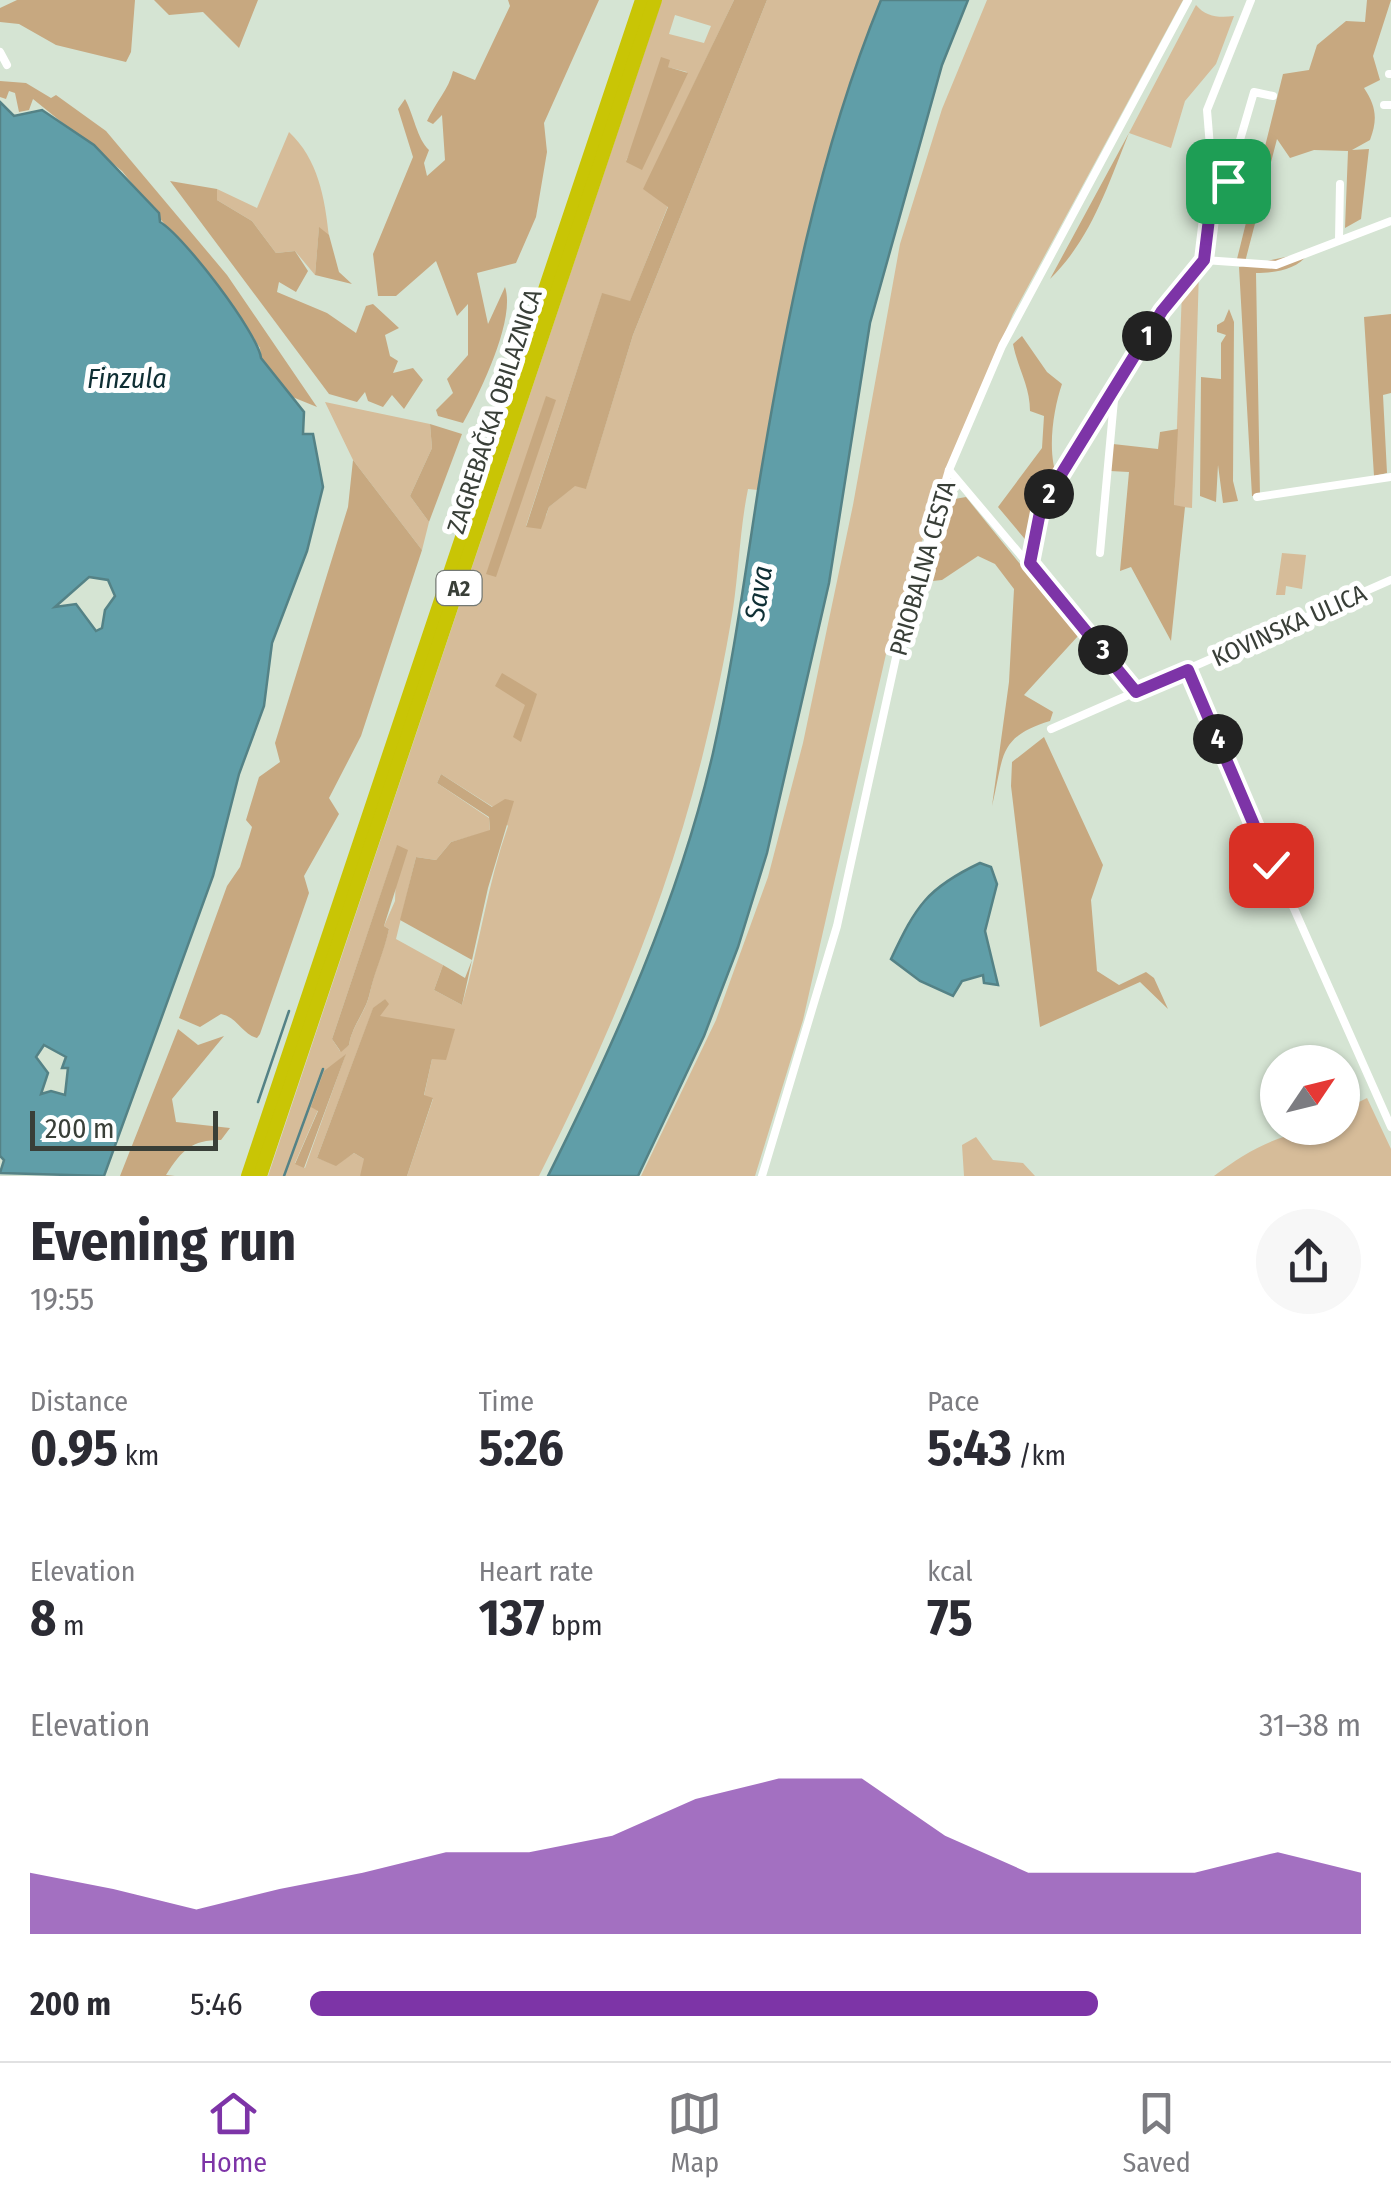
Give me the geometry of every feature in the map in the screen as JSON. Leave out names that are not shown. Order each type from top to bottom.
[{"type":"highway","name":"ZAGREBAČKA OBILAZNICA","points":[[248,1176],[642,0]]},
{"type":"highway","name":"ZAGREBAČKA OBILAZNICA","points":[[260,1176],[655,0]]},
{"type":"street","name":"PRIOBALNA CESTA","points":[[762,1176],[837,926],[904,621],[949,470],[1002,346],[1188,0]]},
{"type":"street","points":[[1030,563],[1041,507],[1170,300],[1204,260],[1213,186],[1208,102],[1251,0]]},
{"type":"street","points":[[0,52],[6,65]]},
{"type":"street","points":[[1213,186],[1228,181],[1254,92],[1273,96]]},
{"type":"street","points":[[1339,240],[1340,184]]},
{"type":"street","points":[[1204,260],[1276,265],[1391,221]]},
{"type":"street","points":[[1100,553],[1115,384]]},
{"type":"street","points":[[949,470],[1136,692]]},
{"type":"street","points":[[1257,497],[1391,478]]},
{"type":"street","name":"KOVINSKA ULICA","points":[[1051,729],[1391,580]]},
{"type":"street","name":"KOVINSKA ULICA","points":[[1188,670],[1391,1127]]},
{"type":"shaded area","points":[[17,0],[135,0],[131,52],[126,62],[56,45],[19,24],[0,22],[0,8]]},
{"type":"shaded area","points":[[154,0],[258,0],[239,48],[203,12],[169,15]]},
{"type":"shaded area","points":[[508,0],[599,0],[544,123],[547,152],[536,217],[516,263],[477,273],[488,324],[505,287],[507,301],[494,356],[463,423],[438,416],[436,410],[453,393],[447,379],[468,355],[468,304],[457,316],[436,261],[396,296],[378,296],[373,254],[413,157],[398,109],[405,99],[429,150],[424,163],[427,176],[445,160],[442,115],[433,124],[427,121],[453,71],[475,80],[510,6]]},
{"type":"shaded area","points":[[662,0],[734,0],[644,189],[668,206],[630,302],[602,294],[526,526],[546,516],[549,507],[575,485],[586,488],[633,335],[767,0],[881,0],[822,180],[793,303],[758,490],[748,489],[726,647],[687,813],[632,972],[539,1176],[407,1176],[433,1099],[424,1096],[432,1059],[379,1016],[385,999],[373,1009],[317,1158],[336,1165],[354,1153],[364,1159],[364,1170],[360,1176],[268,1176]],"holes":[[[675,15],[711,26],[704,43],[669,34]],[[667,67],[687,72],[626,161]],[[441,774],[493,807],[508,826],[462,1005],[434,990],[443,965],[396,939],[416,857],[436,860],[451,842],[490,831],[489,818],[437,783]],[[397,846],[395,901],[384,926],[389,929],[387,938],[349,1045],[340,1051],[332,1039]],[[345,1055],[305,1168],[295,1163],[318,1110],[327,1070]]]},
{"type":"shaded area","points":[[734,0],[767,0],[633,335],[586,489],[575,486],[549,507],[541,529],[526,527],[602,293],[630,301],[668,207],[643,189]]},
{"type":"shaded area","points":[[987,0],[1183,0],[1013,314],[949,462],[891,632],[803,1020],[755,1176],[641,1176],[716,1020],[768,877],[803,743],[853,505],[900,244],[942,109]]},
{"type":"shaded area","points":[[1367,0],[1391,0],[1373,56],[1380,80],[1364,88],[1374,113],[1373,132],[1370,140],[1352,150],[1369,149],[1361,219],[1345,228],[1348,151],[1314,150],[1290,158],[1277,139],[1245,262],[1236,263],[1283,74],[1309,70],[1317,45],[1346,21],[1365,22]]},
{"type":"shaded area","points":[[1196,5],[1213,16],[1234,16],[1216,64],[1185,101],[1171,148],[1129,133]]},
{"type":"shaded area","points":[[661,57],[670,60],[668,67],[688,73],[642,170],[626,162]]},
{"type":"shaded area","points":[[0,81],[26,83],[51,98],[56,95],[106,131],[227,275],[317,407],[290,396],[261,358],[260,348],[238,316],[122,171],[33,99],[29,110],[19,112],[15,93],[9,91],[6,99],[0,97]]},
{"type":"shaded area","points":[[289,132],[307,154],[325,208],[329,237],[319,228],[315,275],[295,251],[276,253],[252,221],[217,200],[217,189],[257,208]]},
{"type":"shaded area","points":[[1129,133],[1087,229],[1050,279]]},
{"type":"shaded area","points":[[170,181],[217,189],[217,200],[252,221],[276,253],[295,251],[308,271],[296,292],[279,282],[277,292],[327,313],[356,333],[366,306],[373,304],[399,328],[385,335],[390,356],[398,361],[393,373],[413,368],[423,380],[404,409],[392,395],[383,407],[368,401],[365,392],[357,402],[329,394]]},
{"type":"shaded area","points":[[319,227],[329,235],[339,272],[352,284],[315,275]]},
{"type":"shaded area","points":[[1309,252],[1293,267],[1256,273],[1260,496],[1252,496],[1239,267]]},
{"type":"shaded area","points":[[1199,270],[1192,508],[1174,506],[1182,290]]},
{"type":"shaded area","points":[[1229,309],[1234,322],[1233,481],[1238,501],[1223,503],[1218,465],[1216,502],[1200,496],[1201,377],[1221,379],[1221,343],[1226,335],[1217,332],[1217,325],[1224,321]]},
{"type":"shaded area","points":[[1391,314],[1391,393],[1383,395],[1387,473],[1374,476],[1364,317]]},
{"type":"shaded area","points":[[1022,336],[1047,372],[1062,384],[1052,433],[1059,481],[1034,509],[1029,544],[998,507],[1042,448],[1044,416],[1030,411],[1013,344]]},
{"type":"shaded area","points":[[546,396],[556,400],[496,577],[486,574]]},
{"type":"shaded area","points":[[325,402],[430,424],[432,448],[410,496],[429,522],[422,550],[353,460]]},
{"type":"shaded area","points":[[430,424],[462,434],[429,522],[410,496],[432,448]]},
{"type":"shaded area","points":[[1178,429],[1174,505],[1185,507],[1171,641],[1131,567],[1120,571],[1129,472],[1110,471],[1113,444],[1158,449],[1160,432]]},
{"type":"shaded area","points":[[353,460],[422,550],[361,736],[329,798],[339,814],[304,876],[309,893],[260,1034],[257,1038],[252,1036],[221,1014],[200,1027],[179,1018],[227,886],[240,867],[252,827],[246,820],[259,777],[280,762],[275,743],[348,507]]},
{"type":"shaded area","points":[[966,497],[1078,636],[1024,695],[1053,712],[1050,721],[1020,734],[1006,751],[992,806],[1009,682],[1014,589],[995,564],[978,556],[942,580],[923,582],[949,500]]},
{"type":"shaded area","points":[[1282,553],[1306,555],[1302,589],[1286,586],[1285,595],[1276,595]]},
{"type":"shaded area","points":[[502,673],[537,694],[521,742],[513,737],[525,705],[495,686]]},
{"type":"shaded area","points":[[1044,737],[1103,865],[1091,900],[1097,971],[1119,985],[1146,972],[1154,978],[1168,1009],[1140,982],[1040,1027],[1011,786],[1012,762]]},
{"type":"shaded area","points":[[441,774],[492,807],[505,799],[514,801],[472,960],[400,920],[416,857],[436,860],[451,842],[490,830],[489,817],[437,783]]},
{"type":"shaded area","points":[[397,845],[408,850],[384,926],[389,929],[387,937],[365,1006],[349,1045],[341,1052],[332,1039]]},
{"type":"shaded area","points":[[472,960],[462,1005],[434,990],[443,965],[465,978]]},
{"type":"shaded area","points":[[385,999],[389,1004],[380,1016],[455,1029],[446,1060],[432,1059],[424,1095],[433,1098],[407,1176],[360,1176],[364,1159],[354,1153],[336,1166],[317,1158],[373,1008]]},
{"type":"shaded area","points":[[178,1029],[198,1045],[224,1036],[172,1099],[176,1122],[230,1128],[221,1140],[195,1144],[183,1153],[166,1175],[175,1176],[120,1176]]},
{"type":"shaded area","points":[[346,1054],[304,1168],[295,1164],[318,1111],[311,1107],[324,1071]]},
{"type":"shaded area","points":[[1367,1098],[1391,1149],[1391,1176],[1214,1176],[1264,1145],[1360,1145],[1360,1102]]},
{"type":"shaded area","points":[[976,1137],[993,1160],[1023,1163],[1035,1176],[964,1176],[962,1145]]},
{"type":"water","name":"Sava","points":[[881,0],[968,0],[942,65],[870,323],[829,583],[767,853],[738,947],[704,1036],[638,1176],[548,1176],[643,969],[699,808],[727,686],[769,423],[806,239],[839,118]]},
{"type":"water","name":"Finzula","points":[[0,102],[14,116],[42,110],[94,145],[159,213],[160,222],[185,245],[218,286],[247,328],[261,358],[304,412],[303,434],[313,434],[323,487],[307,551],[272,643],[264,706],[239,774],[213,876],[104,1176],[0,1173],[4,1160],[0,1156]],"holes":[[[89,577],[108,580],[115,596],[105,610],[102,628],[96,631],[76,604],[55,607]],[[44,1045],[66,1057],[62,1068],[68,1068],[65,1095],[51,1091],[41,1094],[48,1073],[36,1057]]]},
{"type":"water","points":[[980,863],[991,867],[997,884],[985,931],[998,985],[984,983],[983,975],[962,981],[953,996],[920,981],[891,959],[925,900],[947,881]]},
{"type":"waterway","points":[[258,1102],[289,1011]]},
{"type":"waterway","points":[[284,1176],[323,1069]]},
{"type":"route","points":[[1228,181],[1213,186],[1204,260],[1162,311],[1041,507],[1030,563],[1136,692],[1188,670],[1271,865]]}]
